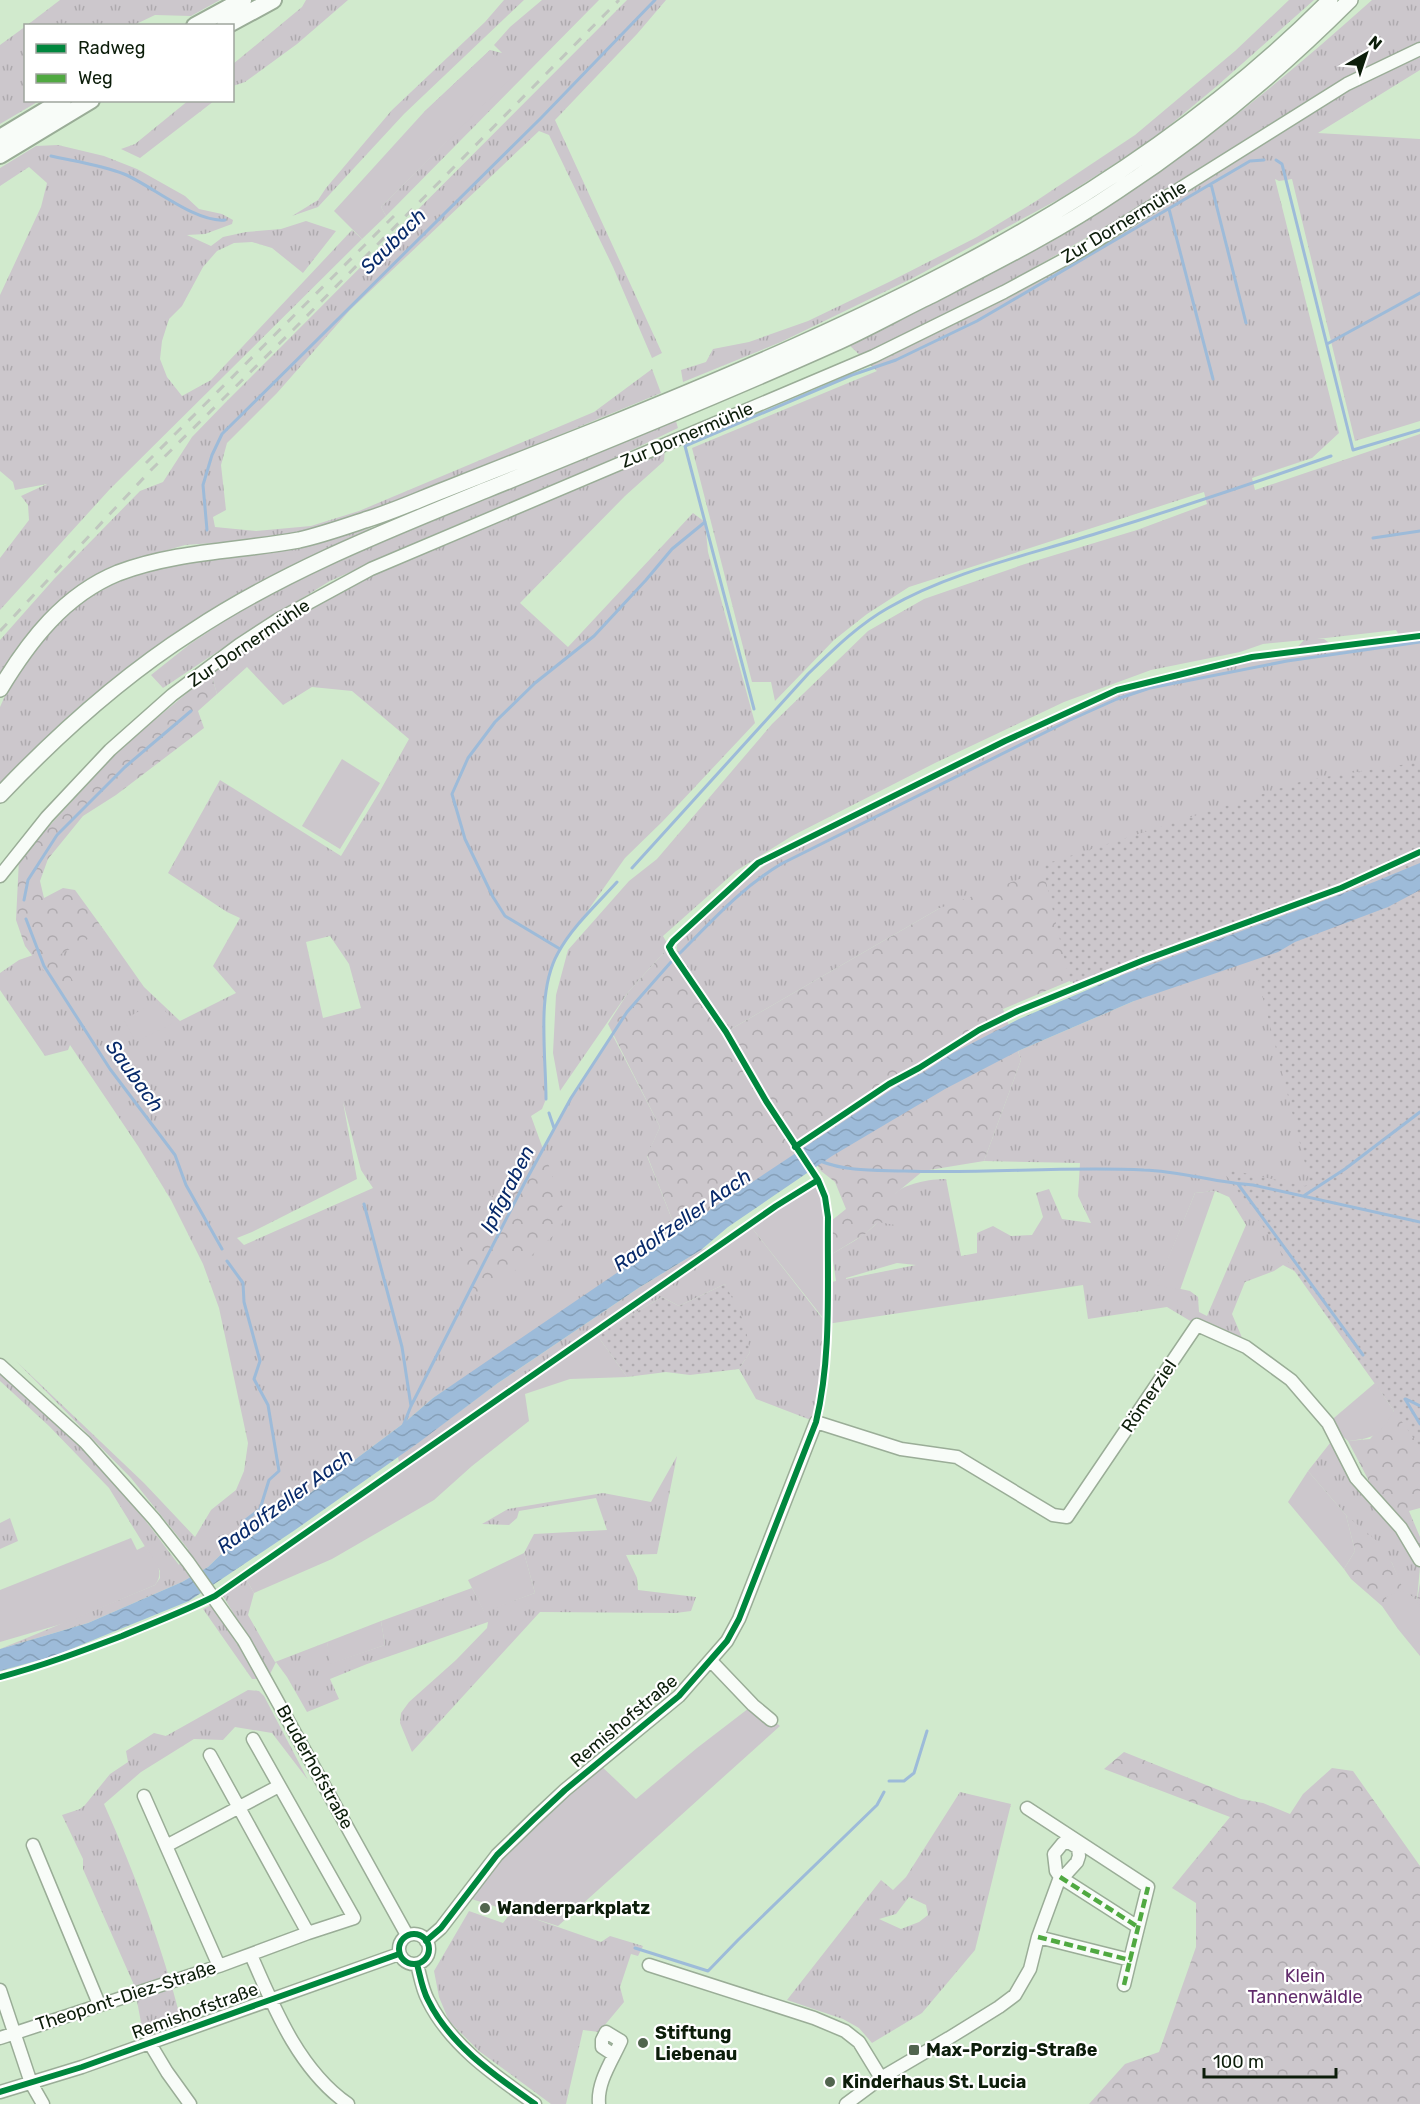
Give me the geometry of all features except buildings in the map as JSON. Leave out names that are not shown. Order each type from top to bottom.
[{"type":"highway","points":[[199,24],[243,0]]},
{"type":"highway","points":[[229,24],[273,0]]},
{"type":"highway","points":[[0,138],[60,102]]},
{"type":"highway","points":[[0,155],[88,102]]},
{"type":"main road","points":[[706,392],[946,273],[1028,228],[1108,179],[1168,138],[1223,94],[1330,0]]},
{"type":"main road","points":[[0,795],[65,730],[142,666],[194,630],[255,594],[366,540],[663,410],[841,341],[1035,241],[1114,194],[1177,151],[1233,106],[1324,26],[1350,0]]},
{"type":"main road","points":[[0,689],[34,637],[59,611],[86,591],[117,574],[194,554],[302,539],[370,519],[663,410]]},
{"type":"street","name":"Zur Dornermühle","points":[[0,876],[47,817],[110,750],[172,694],[238,645],[279,619],[371,569],[874,356],[1004,292],[1082,250],[1347,84],[1420,49]]},
{"type":"street","name":"Römerziel","points":[[816,1422],[901,1449],[957,1457],[1053,1515],[1067,1518],[1197,1325],[1246,1347],[1291,1380],[1328,1423],[1356,1478],[1401,1528],[1420,1560]]},
{"type":"street","name":"Bruderhofstraße","points":[[0,1365],[85,1442],[147,1510],[188,1562],[244,1641],[407,1935]]},
{"type":"street","name":"Remishofstraße","points":[[426,1941],[441,1928],[497,1855],[565,1790],[680,1696],[727,1641],[739,1619],[816,1422]]},
{"type":"street","points":[[711,1661],[753,1705],[771,1720]]},
{"type":"street","points":[[166,1846],[279,1786],[253,1739]]},
{"type":"street","points":[[210,1755],[308,1933]]},
{"type":"street","name":"Theopont-Diez-Straße","points":[[0,2037],[219,1966],[354,1918],[279,1786]]},
{"type":"street","points":[[144,1796],[219,1966]]},
{"type":"street","points":[[1027,1808],[1080,1846],[1148,1887],[1124,1985]]},
{"type":"street","points":[[1080,1846],[1063,1843],[1057,1849],[1053,1863],[1060,1877],[1137,1927]]},
{"type":"street","points":[[33,1845],[99,2004]]},
{"type":"street","points":[[846,2104],[881,2078],[949,2038],[1015,1995],[1030,1969],[1038,1937],[1060,1877],[1068,1873],[1077,1862],[1080,1856],[1080,1846]]},
{"type":"street","points":[[407,1935],[421,1936],[426,1941],[429,1947],[428,1954],[417,1964],[410,1964],[399,1954],[399,1947],[407,1935]]},
{"type":"street","points":[[1038,1937],[1130,1960]]},
{"type":"street","name":"Remishofstraße","points":[[0,2092],[399,1954]]},
{"type":"street","points":[[251,1955],[270,2000],[294,2042],[328,2087],[348,2104]]},
{"type":"street","points":[[417,1964],[427,1998],[444,2028],[470,2054],[529,2103]]},
{"type":"street","points":[[649,1965],[814,2018],[845,2031],[859,2042],[881,2078]]},
{"type":"street","points":[[0,1990],[31,2083],[43,2104]]},
{"type":"street","points":[[149,2042],[190,2104]]},
{"type":"street","points":[[599,2104],[599,2086],[615,2055]]},
{"type":"green space","points":[[60,0],[220,0],[191,16],[155,15],[136,24],[29,24]]},
{"type":"green space","points":[[306,0],[348,0],[297,44],[245,82],[234,86],[234,63],[302,7]]},
{"type":"green space","points":[[504,0],[524,0],[404,114],[318,207],[292,216],[318,200],[392,110],[485,22]]},
{"type":"green space","points":[[542,0],[599,0],[386,216],[381,207],[447,141],[424,112],[490,50],[502,53],[494,45],[510,27]]},
{"type":"green space","points":[[627,0],[666,0],[555,120],[662,353],[652,358],[613,267],[549,135],[539,131],[350,310],[277,393],[227,443],[221,465],[226,510],[213,517],[215,527],[256,531],[311,526],[359,511],[594,412],[652,369],[661,393],[446,482],[357,516],[304,533],[243,541],[185,545],[136,559],[88,582],[34,630],[9,660],[0,677],[0,640],[54,579],[140,491],[163,482],[192,437]]},
{"type":"green space","points":[[1289,0],[1314,0],[1152,140],[1061,198],[913,278],[781,342],[683,382],[681,370],[706,362],[713,349],[749,342],[808,321],[977,237],[1033,203],[1135,135],[1235,51]]},
{"type":"green space","points":[[1372,0],[1420,0],[1420,41],[1414,55],[1420,53],[1420,70],[1318,133],[1420,139],[1420,421],[1355,441],[1292,179],[1279,181],[1275,179],[1339,433],[1312,458],[1252,478],[1255,490],[1420,434],[1420,632],[1399,635],[1396,630],[1317,639],[1324,639],[1336,648],[1420,638],[1420,1352],[1416,1355],[1394,1411],[1315,1282],[1283,1265],[1274,1271],[1245,1282],[1232,1314],[1246,1347],[1197,1325],[1167,1307],[1088,1319],[1083,1285],[827,1324],[824,1390],[816,1422],[756,1399],[739,1369],[750,1352],[725,1284],[679,1306],[662,1297],[597,1335],[596,1331],[400,1467],[398,1457],[498,1383],[640,1287],[701,1250],[752,1228],[822,1318],[827,1283],[836,1281],[832,1254],[855,1241],[875,1225],[893,1196],[910,1185],[946,1179],[961,1256],[977,1253],[977,1233],[993,1226],[1011,1236],[1032,1235],[1043,1217],[1036,1193],[1049,1189],[1062,1219],[1091,1223],[1078,1196],[1080,1163],[984,1161],[1021,1060],[1018,1051],[1134,1001],[1117,970],[1074,987],[1072,980],[940,908],[726,1032],[678,963],[682,959],[677,951],[677,944],[747,878],[770,862],[995,748],[1119,692],[1258,660],[1289,656],[1304,640],[1263,644],[1240,652],[1151,670],[1064,702],[935,763],[792,836],[736,871],[663,936],[669,947],[629,991],[560,1091],[553,1053],[556,995],[568,950],[629,881],[657,859],[772,724],[868,631],[924,599],[1025,564],[1137,530],[1207,504],[1204,492],[909,587],[867,614],[834,640],[775,701],[771,682],[752,682],[692,448],[877,371],[849,345],[1008,264],[1122,197],[1241,111]],"holes":[[[1112,223],[1116,228],[1031,277],[1030,270]],[[1215,1191],[1229,1197],[1246,1225],[1207,1316],[1199,1312],[1198,1297],[1190,1291],[1158,1284],[1195,1193]],[[897,1263],[916,1265],[846,1279]]]},
{"type":"green space","points":[[24,27],[24,102],[37,102],[0,124],[0,45]]},
{"type":"green space","points":[[490,50],[511,78],[381,207],[386,216],[362,239],[334,211],[424,112]]},
{"type":"green space","points":[[187,102],[213,102],[140,158],[121,149],[135,144]]},
{"type":"green space","points":[[58,145],[104,156],[137,169],[185,196],[199,209],[222,214],[233,220],[232,224],[205,234],[187,235],[211,246],[223,237],[246,232],[281,229],[306,221],[336,231],[303,273],[272,248],[252,242],[234,243],[217,251],[203,267],[182,306],[169,319],[162,341],[160,359],[167,377],[182,396],[211,380],[352,230],[362,239],[110,489],[0,610],[0,558],[29,520],[28,505],[21,496],[47,484],[15,490],[13,482],[0,471],[0,295],[41,207],[47,183],[29,167],[0,186],[0,168],[36,146]]},
{"type":"green space","points":[[675,418],[678,428],[582,474],[454,526],[330,581],[247,632],[163,688],[151,675],[190,644],[244,608],[320,569],[409,529]]},
{"type":"green space","points":[[665,448],[664,461],[625,496],[520,603],[568,647],[693,513],[705,522],[708,552],[755,723],[625,858],[557,954],[546,987],[546,1099],[542,1109],[531,1116],[543,1149],[571,1098],[612,1034],[660,1127],[647,1156],[677,1232],[533,1333],[433,1398],[404,1423],[250,1538],[238,1538],[208,1567],[182,1582],[88,1623],[0,1649],[155,1585],[160,1578],[160,1571],[109,1488],[49,1426],[0,1381],[0,1373],[117,1483],[179,1565],[188,1549],[131,1478],[16,1361],[144,1483],[195,1537],[211,1510],[236,1490],[244,1471],[248,1443],[219,1308],[203,1264],[171,1200],[138,1146],[70,1045],[68,1050],[45,1056],[0,990],[0,973],[19,960],[104,930],[144,987],[180,1021],[236,993],[213,966],[240,918],[227,912],[168,873],[220,780],[341,856],[409,739],[352,691],[312,687],[283,705],[247,667],[217,694],[211,673],[301,612],[440,544]],"holes":[[[330,936],[349,964],[361,1008],[323,1018],[306,942]],[[343,1102],[361,1170],[373,1188],[244,1245],[237,1238],[357,1179]]]},
{"type":"green space","points":[[402,520],[311,559],[236,596],[178,631],[72,715],[0,788],[0,707],[4,698],[34,649],[62,617],[100,591],[120,581],[175,562],[305,545]]},
{"type":"green space","points":[[211,673],[217,694],[198,711],[204,728],[116,795],[83,816],[48,859],[40,881],[44,898],[63,888],[75,890],[104,930],[59,955],[74,983],[59,991],[25,946],[16,920],[19,859],[121,748]]},
{"type":"green space","points":[[342,759],[380,783],[340,849],[302,826]]},
{"type":"green space","points":[[1420,762],[1420,1447],[1221,1168],[1305,1186],[1310,1183],[1253,958],[1142,998],[1126,972],[1070,982],[1042,865],[1306,780]]},
{"type":"green space","points":[[1050,868],[1072,980],[1003,1009],[1021,1060],[984,1161],[923,1171],[895,1194],[901,1226],[878,1222],[865,1234],[832,1254],[831,1221],[846,1209],[835,1182],[821,1171],[806,1148],[677,1232],[647,1155],[660,1127],[608,1024],[629,991],[669,947],[726,1032],[940,908]]},
{"type":"green space","points":[[156,1001],[175,1022],[136,1042],[124,1020]]},
{"type":"green space","points":[[547,1160],[566,1217],[556,1233],[483,1300],[463,1275],[459,1250],[480,1209],[514,1173]]},
{"type":"green space","points":[[818,1180],[823,1196],[828,1232],[827,1323],[752,1228]]},
{"type":"green space","points":[[1215,1191],[1180,1290],[1157,1285],[1195,1193]]},
{"type":"green space","points":[[725,1284],[745,1324],[750,1352],[739,1369],[690,1375],[666,1372],[627,1377],[597,1335],[662,1297],[679,1306]]},
{"type":"green space","points":[[597,1335],[627,1377],[570,1379],[525,1394],[529,1421],[472,1466],[434,1500],[332,1559],[254,1593],[246,1579]]},
{"type":"green space","points":[[1420,1352],[1420,1508],[1409,1511],[1420,1537],[1420,1567],[1399,1519],[1370,1483],[1348,1441],[1370,1439],[1394,1411],[1416,1355]]},
{"type":"green space","points":[[1375,1383],[1394,1411],[1376,1434],[1348,1441],[1328,1423]]},
{"type":"green space","points":[[1334,1438],[1356,1478],[1401,1528],[1420,1567],[1417,1600],[1403,1591],[1392,1563],[1308,1471]]},
{"type":"green space","points":[[677,1456],[657,1554],[626,1555],[637,1578],[638,1590],[696,1597],[691,1611],[676,1613],[540,1612],[412,1752],[400,1723],[401,1713],[409,1702],[456,1660],[487,1628],[488,1622],[330,1679],[339,1699],[307,1712],[276,1662],[270,1674],[223,1596],[246,1579],[254,1593],[248,1615],[275,1662],[327,1642],[331,1663],[385,1645],[381,1621],[472,1588],[484,1611],[535,1593],[524,1553],[534,1534],[607,1530],[596,1498],[519,1511],[517,1518],[509,1525],[482,1524],[508,1509],[603,1493],[651,1502]]},
{"type":"green space","points":[[1308,1471],[1346,1515],[1355,1551],[1344,1569],[1288,1502]]},
{"type":"green space","points":[[1346,1515],[1377,1541],[1392,1563],[1404,1591],[1417,1600],[1420,1583],[1420,1611],[1407,1603],[1398,1629],[1382,1606],[1351,1579],[1344,1569],[1355,1551]]},
{"type":"green space","points":[[10,1518],[18,1541],[0,1549],[0,1523]]},
{"type":"green space","points":[[131,1538],[137,1550],[145,1546],[158,1565],[159,1575],[155,1585],[65,1623],[0,1642],[0,1590]]},
{"type":"green space","points":[[524,1553],[535,1593],[484,1612],[468,1580]]},
{"type":"green space","points":[[1403,1591],[1417,1600],[1420,1607],[1420,1656],[1398,1629],[1386,1597]]},
{"type":"green space","points":[[211,1605],[248,1660],[257,1679],[252,1679],[203,1609]]},
{"type":"green space","points":[[381,1621],[385,1645],[330,1664],[327,1642]]},
{"type":"green space","points":[[248,1690],[259,1691],[264,1696],[308,1780],[272,1733],[235,1727],[223,1740],[194,1739],[141,1772],[104,1804],[147,1910],[181,2020],[143,2033],[134,1985],[83,1869],[83,1859],[62,1815],[85,1805],[110,1774],[128,1762],[126,1751],[154,1733],[166,1736]]},
{"type":"green space","points":[[753,1705],[780,1726],[558,1926],[465,1897],[476,1883],[598,1763],[636,1799]]},
{"type":"green space","name":"Klein Tannenwäldle","points":[[1124,1752],[1241,1799],[1263,1803],[1290,1814],[1303,1794],[1332,1768],[1353,1771],[1420,1866],[1420,2104],[1089,2104],[1125,2064],[1159,2052],[1196,1947],[1196,1903],[1172,1888],[1230,1817],[1104,1769]]},
{"type":"green space","points":[[960,1792],[1011,1804],[975,1950],[922,2013],[872,2043],[859,2028],[843,2019],[787,2000],[881,1880],[893,1890],[906,1877]],"holes":[[[909,1897],[926,1905],[928,1915],[919,1922],[901,1929],[879,1919],[896,1914]]]},
{"type":"green space","points":[[469,1911],[503,1923],[512,1911],[601,1942],[610,1936],[643,1946],[638,1956],[631,1954],[620,1987],[624,2002],[599,2032],[583,2030],[566,2104],[551,2104],[479,2051],[449,2021],[439,1997],[434,1971]]},
{"type":"water","points":[[1420,863],[1420,890],[1388,907],[1295,942],[1278,952],[1134,1001],[1018,1051],[945,1089],[832,1156],[728,1227],[701,1250],[640,1287],[498,1383],[295,1530],[189,1601],[54,1656],[0,1671],[0,1649],[88,1623],[182,1582],[208,1567],[238,1538],[250,1538],[404,1423],[433,1398],[900,1084],[953,1053],[1019,1019],[1120,976]]},
{"type":"waterway","name":"Saubach","points":[[207,530],[203,485],[212,455],[222,434],[541,118],[655,0]]},
{"type":"waterway","points":[[51,156],[124,174],[200,216],[225,220]]},
{"type":"waterway","points":[[754,709],[685,446],[852,375],[896,360],[977,321],[1250,161],[1264,160]]},
{"type":"waterway","points":[[1276,160],[1282,164],[1353,450],[1420,430]]},
{"type":"waterway","points":[[1211,184],[1246,323]]},
{"type":"waterway","points":[[1169,209],[1213,379]]},
{"type":"waterway","points":[[1327,344],[1420,293]]},
{"type":"waterway","points":[[632,868],[808,674],[856,630],[888,608],[964,574],[1156,515],[1331,456]]},
{"type":"waterway","points":[[560,949],[505,916],[493,897],[465,839],[452,794],[468,758],[495,722],[535,683],[594,636],[672,549],[705,522]]},
{"type":"waterway","points":[[1373,538],[1420,531]]},
{"type":"waterway","name":"Ipfigraben","points":[[680,953],[740,894],[781,864],[1070,720],[1117,699],[1150,688],[1287,661],[1420,642]]},
{"type":"waterway","name":"Saubach","points":[[24,900],[28,880],[57,835],[125,767],[191,711]]},
{"type":"waterway","points":[[546,1099],[544,1024],[547,986],[551,969],[570,934],[617,882]]},
{"type":"waterway","name":"Saubach","points":[[26,919],[44,966],[110,1069],[175,1155],[186,1185],[222,1249]]},
{"type":"waterway","name":"Ipfigraben","points":[[403,1426],[524,1184],[571,1098],[627,1012],[671,962]]},
{"type":"waterway","points":[[1305,1195],[1345,1169],[1420,1112]]},
{"type":"waterway","points":[[549,1113],[554,1128]]},
{"type":"waterway","points":[[820,1161],[852,1169],[935,1172],[1085,1169],[1158,1171],[1253,1185],[1420,1222]]},
{"type":"waterway","points":[[1238,1184],[1363,1355]]},
{"type":"waterway","points":[[364,1204],[402,1347],[411,1406]]},
{"type":"waterway","name":"Saubach","points":[[227,1261],[243,1283],[244,1302],[260,1361],[254,1379],[268,1405],[279,1471],[269,1480],[260,1509],[242,1523],[243,1541]]},
{"type":"waterway","points":[[1405,1399],[1420,1424]]},
{"type":"waterway","points":[[1406,1399],[1420,1406]]},
{"type":"waterway","points":[[889,1781],[904,1781],[914,1773],[927,1731]]},
{"type":"waterway","points":[[635,1948],[708,1971],[877,1805],[884,1792]]},
{"type":"railway","points":[[0,631],[152,469],[293,330],[619,0]]},
{"type":"railway","points":[[146,463],[399,211]]},
{"type":"marked path","points":[[1060,1877],[1138,1927]]},
{"type":"marked path","points":[[1038,1937],[1130,1960],[1148,1887]]},
{"type":"marked path","points":[[1124,1985],[1130,1960]]},
{"type":"cycle path","points":[[426,1941],[441,1928],[497,1855],[565,1790],[679,1696],[727,1641],[739,1619],[816,1422],[827,1346],[828,1217],[825,1197],[818,1180],[766,1101],[726,1032],[672,953],[669,947],[673,941],[758,863],[1005,741],[1117,690],[1252,657],[1420,636]]},
{"type":"cycle path","points":[[795,1147],[889,1084],[979,1030],[1018,1011],[1144,960],[1341,888],[1420,852]]},
{"type":"cycle path","points":[[0,1677],[122,1636],[215,1596],[776,1206],[818,1180]]},
{"type":"cycle path","points":[[414,1934],[420,1935],[428,1943],[429,1949],[428,1955],[420,1963],[414,1964],[408,1963],[400,1955],[399,1949],[400,1943],[408,1935],[414,1934]]},
{"type":"cycle path","points":[[0,2092],[82,2067],[399,1954]]},
{"type":"cycle path","points":[[417,1964],[426,1996],[448,2031],[474,2058],[535,2104]]},
{"type":"place","name":"Wanderparkplatz","points":[[485,1908]]},
{"type":"place","name":"Stiftung Liebenau","points":[[643,2043]]},
{"type":"place","name":"Max-Porzig-Straße","points":[[914,2050]]},
{"type":"place","name":"Kinderhaus St. Lucia","points":[[830,2082]]},
{"type":"water label","name":"Radolfzeller Aach","points":[[682,1220]]},
{"type":"water label","name":"Radolfzeller Aach","points":[[285,1501]]}]
